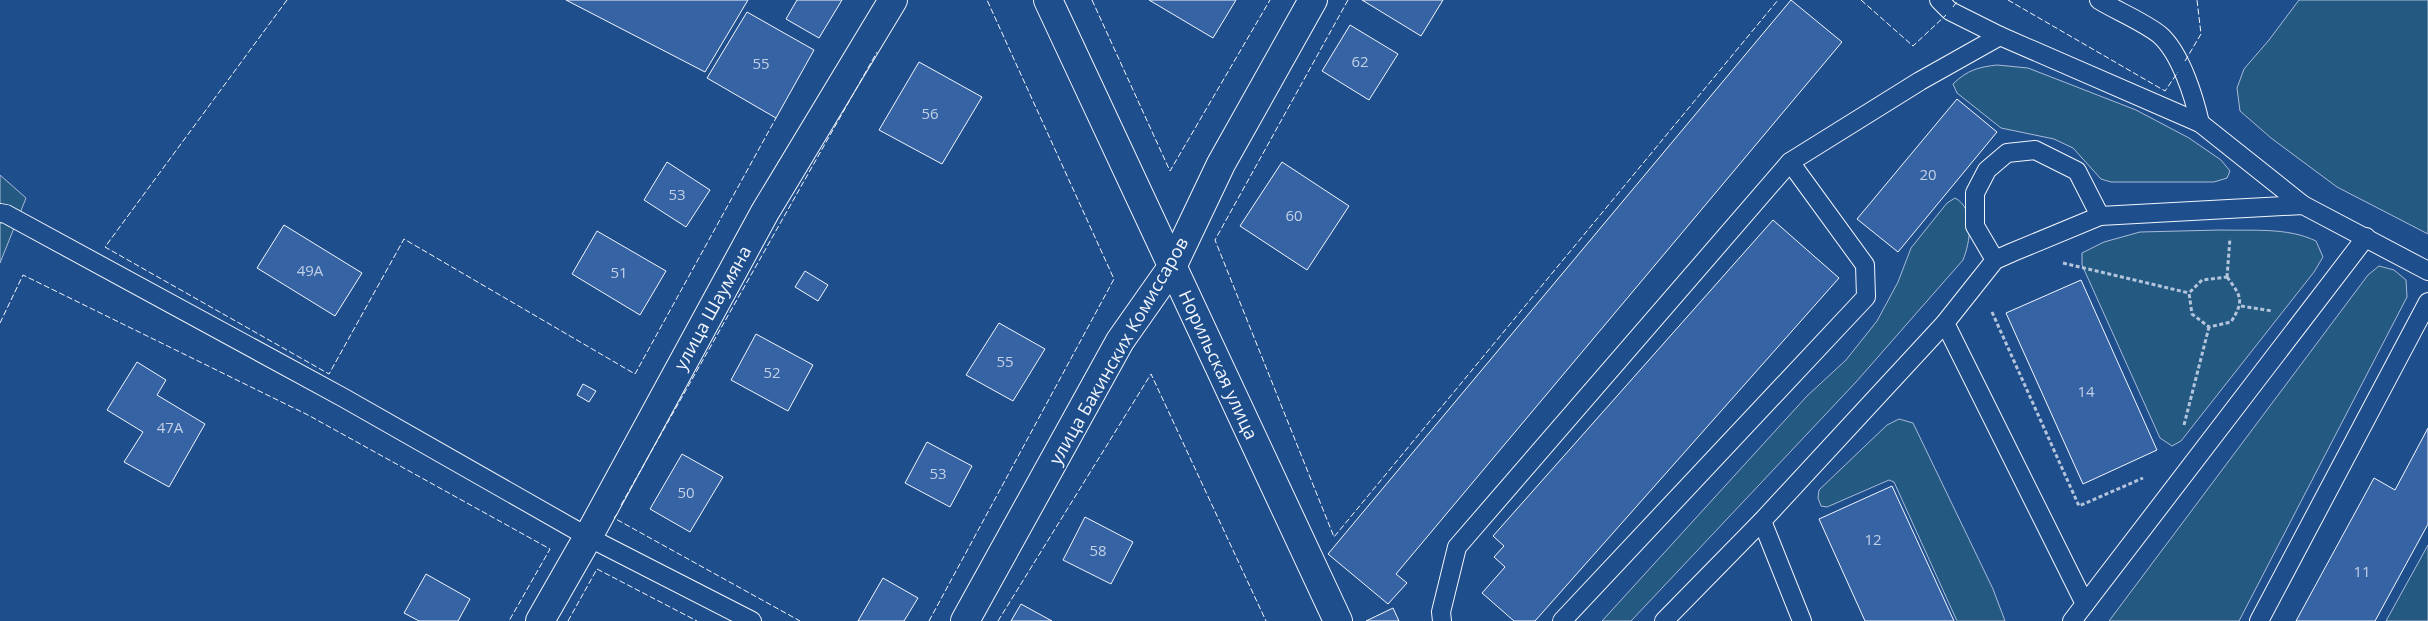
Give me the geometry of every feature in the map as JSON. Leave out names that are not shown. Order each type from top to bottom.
[{"type":"street","name":"улица Шаумяна","points":[[540,621],[588,537],[765,212],[893,0]]},
{"type":"street","name":"Норильская улица","points":[[1048,0],[1338,621]]},
{"type":"street","name":"улица Бакинских Комиссаров","points":[[965,621],[1120,341],[1172,267],[1221,164],[1313,0]]},
{"type":"lane","points":[[1939,0],[1950,11],[2000,36],[2200,123],[2303,205],[2428,270]]},
{"type":"lane","points":[[2099,0],[2160,36],[2182,66],[2194,98],[2200,123]]},
{"type":"lane","points":[[1442,621],[1441,612],[1456,547],[1790,162],[1920,81],[2000,36]]},
{"type":"lane","points":[[1995,260],[1975,226],[1976,192],[1987,170],[2007,153],[2035,150],[2077,170],[2100,216]]},
{"type":"lane","points":[[1562,621],[1866,297],[1865,265],[1790,162]]},
{"type":"lane","points":[[1664,621],[1762,521],[1945,323],[1995,260],[2100,216],[2303,205]]},
{"type":"lane","points":[[0,213],[15,219],[344,398],[588,537],[752,621]]},
{"type":"lane","points":[[2072,621],[2366,237]]},
{"type":"lane","points":[[2259,621],[2428,302]]},
{"type":"lane","points":[[1945,323],[2084,604]]},
{"type":"lane","points":[[1762,521],[1802,621]]},
{"type":"path","points":[[2209,327],[2231,322],[2241,306],[2239,293],[2227,277],[2232,208]]},
{"type":"path","points":[[2012,252],[2189,293]]},
{"type":"path","points":[[2189,293],[2202,280],[2227,277]]},
{"type":"path","points":[[1978,281],[2079,506],[2148,476]]},
{"type":"path","points":[[2189,293],[2192,314],[2209,327]]},
{"type":"path","points":[[2183,428],[2209,327]]},
{"type":"shaded area","points":[[2299,0],[2428,0],[2428,234],[2337,187],[2271,138],[2240,111],[2237,88],[2244,69]]},
{"type":"shaded area","points":[[1997,65],[2028,68],[2136,110],[2189,138],[2221,160],[2230,171],[2227,178],[2214,182],[2111,182],[2101,179],[2073,148],[2054,139],[2001,128],[1957,93],[1953,84],[1963,75],[1979,68]]},
{"type":"shaded area","points":[[0,175],[26,198],[0,263]]},
{"type":"shaded area","points":[[1955,198],[1962,203],[1969,218],[1968,245],[1963,260],[1856,382],[1631,621],[1602,621],[1807,396],[1846,360],[1877,321],[1898,282],[1911,248],[1947,203]]},
{"type":"shaded area","points":[[2269,231],[2305,237],[2316,241],[2323,257],[2314,272],[2181,441],[2172,446],[2160,438],[2082,265],[2082,253],[2104,242],[2140,232]]},
{"type":"shaded area","points":[[2379,266],[2394,270],[2406,280],[2407,297],[2239,621],[2109,621],[2368,275]]},
{"type":"shaded area","points":[[1899,419],[1913,423],[1993,589],[2005,621],[1957,621],[1894,482],[1889,480],[1827,507],[1821,506],[1818,498],[1819,490],[1887,425]]},
{"type":"shaded area","points":[[2428,545],[2428,621],[2386,621]]},
{"type":"building","points":[[566,0],[748,0],[705,72]]},
{"type":"building","points":[[797,0],[842,0],[819,38],[786,19]]},
{"type":"building","points":[[1149,0],[1236,0],[1213,38]]},
{"type":"building","points":[[1362,0],[1443,0],[1421,36]]},
{"type":"building","points":[[1791,0],[1842,42],[1396,574],[1407,583],[1388,604],[1328,554]]},
{"type":"building","points":[[747,12],[814,50],[776,118],[707,78]]},
{"type":"building","points":[[1350,25],[1398,54],[1369,100],[1322,71]]},
{"type":"building","points":[[919,62],[982,97],[942,164],[879,130]]},
{"type":"building","points":[[1957,99],[1997,132],[1898,252],[1857,219]]},
{"type":"building","points":[[667,162],[710,190],[686,227],[644,200]]},
{"type":"building","points":[[1282,162],[1349,206],[1307,270],[1240,226]]},
{"type":"building","points":[[1773,220],[1839,278],[1535,621],[1514,621],[1482,593],[1505,567],[1494,557],[1504,546],[1493,536]]},
{"type":"building","points":[[284,225],[362,273],[335,316],[257,268]]},
{"type":"building","points":[[597,231],[666,271],[640,315],[572,274]]},
{"type":"building","points":[[805,271],[828,285],[818,301],[795,287]]},
{"type":"building","points":[[2081,280],[2157,450],[2083,484],[2006,313]]},
{"type":"building","points":[[999,323],[1045,349],[1013,401],[966,375]]},
{"type":"building","points":[[756,334],[813,365],[788,411],[731,380]]},
{"type":"building","points":[[137,362],[166,380],[157,395],[205,424],[169,487],[124,462],[143,432],[107,410]]},
{"type":"building","points":[[583,384],[596,391],[589,402],[577,395]]},
{"type":"building","points":[[2428,428],[2428,524],[2375,621],[2296,621],[2374,478],[2395,490]]},
{"type":"building","points":[[927,442],[972,466],[950,507],[905,483]]},
{"type":"building","points":[[682,454],[723,477],[690,532],[650,509]]},
{"type":"building","points":[[1892,486],[1954,621],[1865,621],[1819,519]]},
{"type":"building","points":[[1085,517],[1133,542],[1111,584],[1063,560]]},
{"type":"building","points":[[426,574],[470,599],[458,621],[419,621],[404,613]]},
{"type":"building","points":[[883,578],[918,598],[904,621],[858,621]]},
{"type":"building","points":[[1021,604],[1052,621],[1011,621]]},
{"type":"building","points":[[1393,608],[1399,621],[1366,621]]},
{"type":"fence","points":[[287,0],[105,247],[329,374],[404,239],[635,374],[776,118]]},
{"type":"fence","points":[[929,621],[1114,279],[987,0]]},
{"type":"fence","points":[[1092,0],[1170,171],[1270,0]]},
{"type":"fence","points":[[1348,0],[1215,240],[1334,537],[1778,0]]},
{"type":"fence","points":[[1861,0],[1913,46],[1946,15]]},
{"type":"fence","points":[[1953,7],[1958,0]]},
{"type":"fence","points":[[2008,0],[2165,91],[2178,72]]},
{"type":"fence","points":[[2185,61],[2201,34],[2197,0]]},
{"type":"fence","points":[[621,505],[877,52]]},
{"type":"fence","points":[[0,323],[23,275],[308,415],[550,549],[509,621]]},
{"type":"fence","points":[[998,621],[1151,374],[1266,621]]},
{"type":"fence","points":[[617,514],[614,518],[800,621]]},
{"type":"fence","points":[[568,621],[597,569],[697,621]]}]
